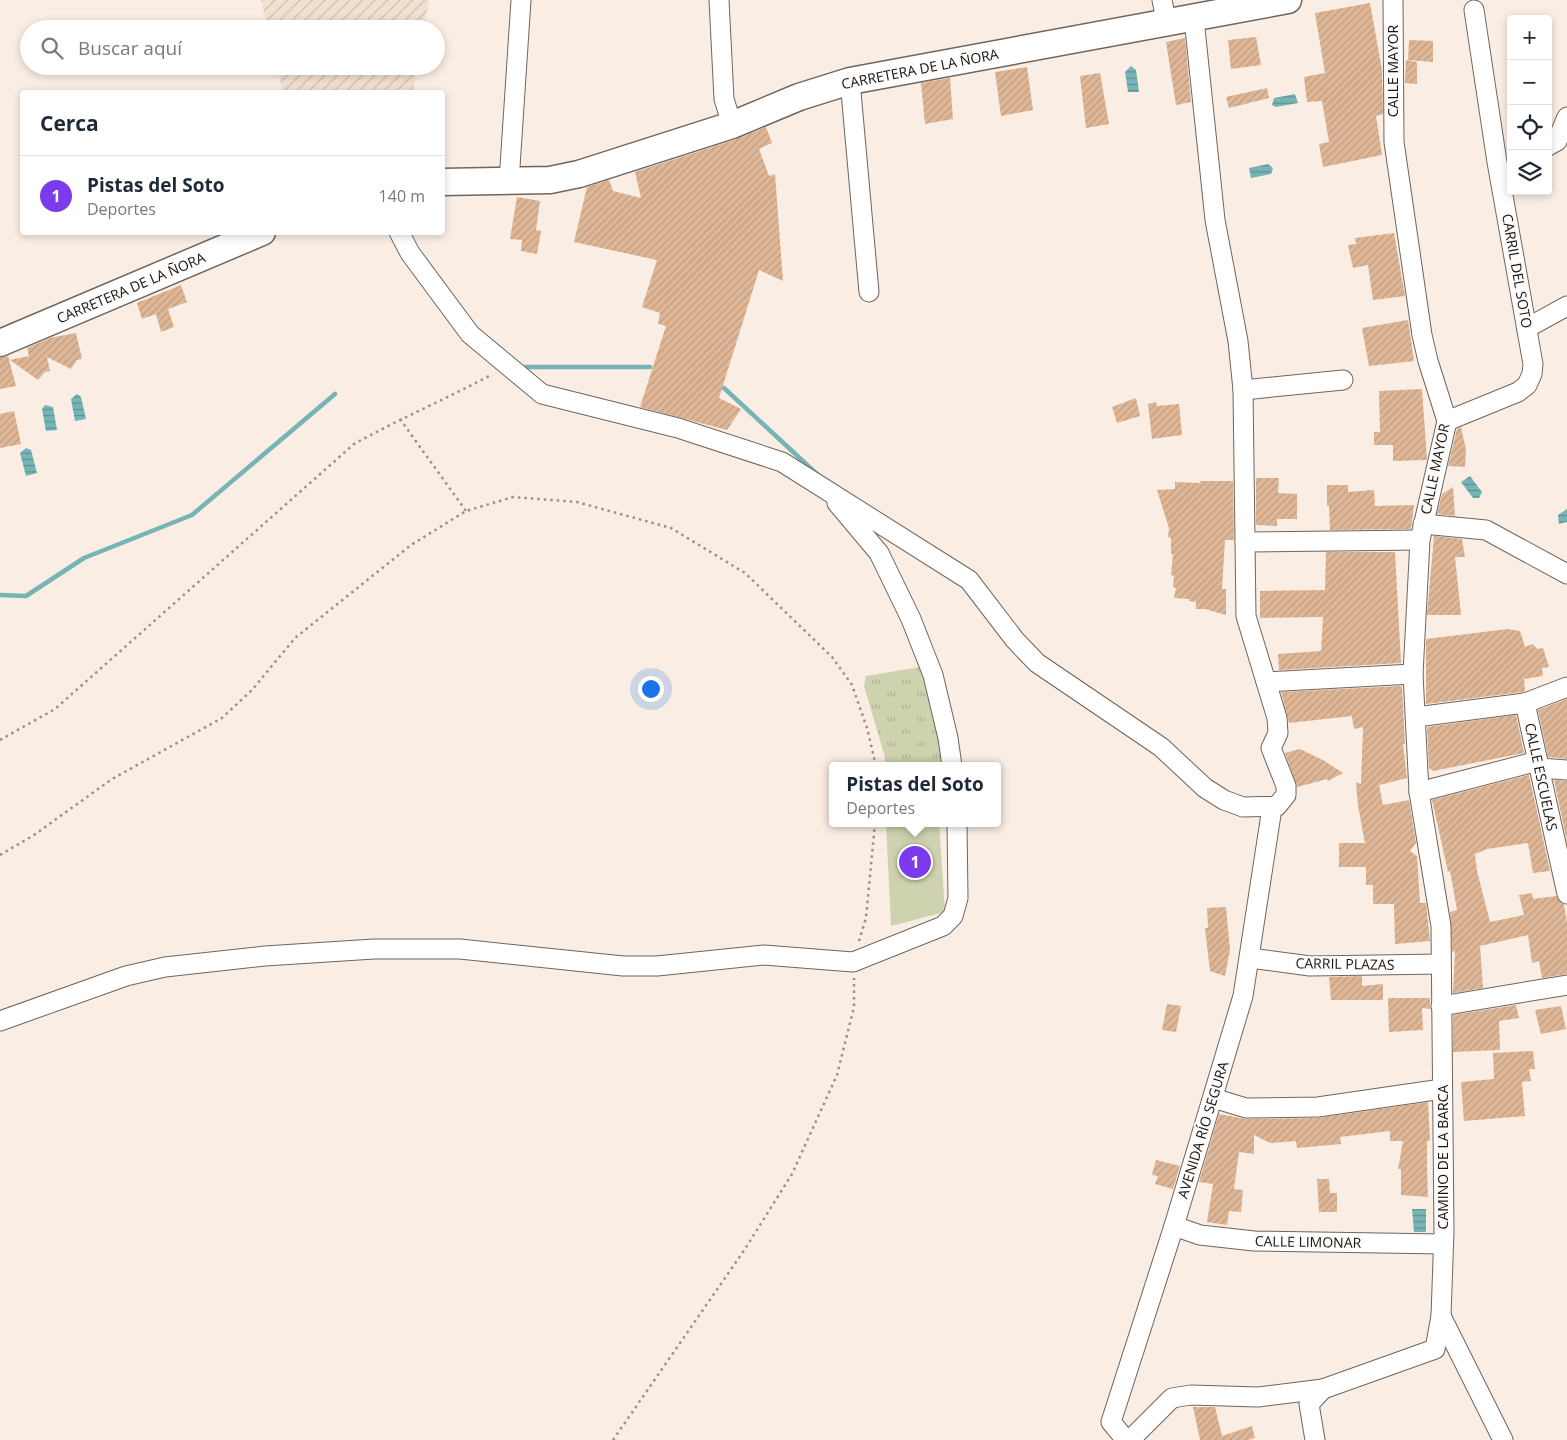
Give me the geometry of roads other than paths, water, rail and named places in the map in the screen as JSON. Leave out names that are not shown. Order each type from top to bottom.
[{"type":"main road","name":"CARRETERA DE LA ÑORA","points":[[445,182],[550,180],[579,174],[732,124],[799,97],[850,81],[1165,12],[1194,19],[1229,6],[1280,1]]},
{"type":"main road","name":"CARRETERA DE LA ÑORA","points":[[0,344],[255,235]]},
{"type":"street","points":[[509,182],[521,0]]},
{"type":"street","points":[[719,0],[724,99],[732,124]]},
{"type":"street","name":"CALLE MAYOR","points":[[1392,0],[1394,142],[1422,335],[1428,361],[1448,421],[1421,532],[1413,674],[1419,792]]},
{"type":"street","name":"CARRIL DEL SOTO","points":[[1448,421],[1518,392],[1527,386],[1532,374],[1533,364],[1504,160],[1474,10]]},
{"type":"street","points":[[401,235],[410,253],[470,334],[542,394],[678,428],[782,462],[969,580],[1015,640],[1037,663],[1161,747],[1205,788],[1224,800],[1243,807],[1272,808],[1277,806],[1286,795],[1286,786],[1272,755],[1271,748],[1279,726],[1246,616],[1243,390],[1238,341],[1214,212],[1194,19]]},
{"type":"street","points":[[850,81],[869,292]]},
{"type":"street","points":[[1552,144],[1557,141],[1567,117]]},
{"type":"street","points":[[1528,328],[1567,306]]},
{"type":"street","points":[[1243,390],[1343,380]]},
{"type":"street","points":[[827,490],[878,553],[911,619],[933,675],[948,738],[951,762]]},
{"type":"street","points":[[1245,542],[1486,530],[1567,574]]},
{"type":"street","points":[[1266,682],[1413,674]]},
{"type":"street","name":"CALLE ESCUELAS","points":[[1567,687],[1525,704],[1567,894]]},
{"type":"street","points":[[1416,717],[1525,704]]},
{"type":"street","points":[[1419,792],[1539,765],[1567,770]]},
{"type":"street","name":"CAMINO DE LA BARCA","points":[[1323,1389],[1434,1349],[1441,1316],[1443,1244],[1441,926],[1419,792]]},
{"type":"street","name":"AVENIDA RÍO SEGURA","points":[[1126,1440],[1111,1422],[1174,1226],[1243,996],[1272,808]]},
{"type":"street","points":[[0,1021],[126,976],[165,967],[265,956],[374,949],[460,949],[623,966],[657,966],[764,955],[853,962],[943,926],[953,916],[958,898],[957,827]]},
{"type":"street","name":"CARRIL PLAZAS","points":[[1250,958],[1310,966],[1441,964]]},
{"type":"street","points":[[1441,1006],[1567,985]]},
{"type":"street","points":[[1213,1098],[1246,1108],[1318,1107],[1442,1089]]},
{"type":"street","name":"CALLE LIMONAR","points":[[1174,1226],[1200,1236],[1254,1241],[1443,1244]]},
{"type":"street","points":[[1441,1316],[1503,1440]]},
{"type":"street","points":[[1130,1440],[1172,1398],[1192,1395],[1258,1397],[1323,1389]]},
{"type":"street","points":[[1315,1440],[1309,1404],[1323,1389]]},
{"type":"water","points":[[1131,66],[1136,70],[1139,92],[1128,92],[1125,72]]},
{"type":"water","points":[[1295,94],[1298,103],[1276,107],[1272,105],[1274,98]]},
{"type":"water","points":[[1268,164],[1273,168],[1271,174],[1251,178],[1249,168]]},
{"type":"water","points":[[77,394],[81,397],[86,419],[75,421],[71,399]]},
{"type":"water","points":[[45,405],[53,407],[57,430],[46,431],[42,409]]},
{"type":"water","points":[[26,448],[31,450],[37,473],[26,476],[20,453]]},
{"type":"water","points":[[1470,476],[1482,492],[1479,498],[1473,498],[1461,482]]},
{"type":"water","points":[[1567,509],[1567,522],[1559,524],[1558,515]]},
{"type":"water","points":[[1412,1209],[1426,1209],[1426,1232],[1414,1232]]},
{"type":"waterway","points":[[524,367],[650,367]]},
{"type":"waterway","points":[[724,388],[818,475]]},
{"type":"waterway","points":[[0,595],[26,596],[84,558],[192,515],[335,394]]},
{"type":"place","name":"Pistas del Soto","points":[[915,862]]}]
